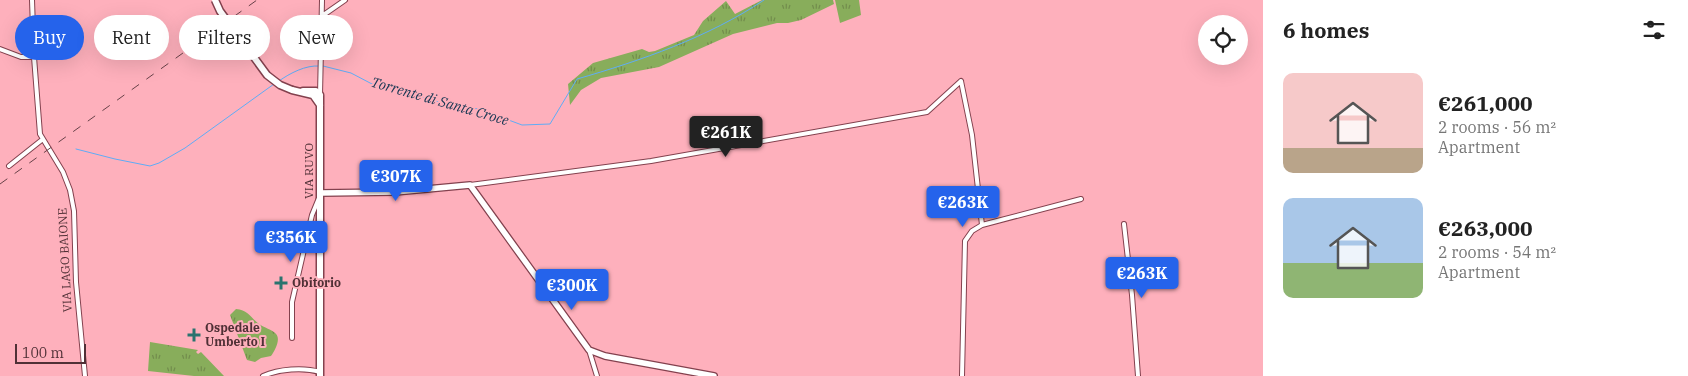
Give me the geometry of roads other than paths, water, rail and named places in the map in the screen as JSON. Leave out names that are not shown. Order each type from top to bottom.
[{"type":"main road","points":[[215,0],[220,11],[266,75],[280,85],[292,90],[315,93]]},
{"type":"main road","name":"VIA RUVO","points":[[315,93],[320,105],[320,374]]},
{"type":"street","name":"VIA LAGO BAIONE","points":[[32,0],[33,15]]},
{"type":"street","name":"VIA RUVO","points":[[322,0],[322,15]]},
{"type":"street","points":[[323,15],[345,0]]},
{"type":"street","points":[[0,49],[15,55]]},
{"type":"street","name":"VIA LAGO BAIONE","points":[[34,60],[40,134],[63,172],[70,190],[74,211],[76,282],[85,376]]},
{"type":"street","name":"VIA RUVO","points":[[315,93],[321,79],[321,60]]},
{"type":"street","points":[[315,93],[321,79]]},
{"type":"street","points":[[292,338],[292,302],[312,215],[320,193],[402,192],[651,161],[927,112],[961,81],[972,135],[982,225]]},
{"type":"street","points":[[10,166],[43,139]]},
{"type":"street","points":[[470,184],[589,350],[598,376]]},
{"type":"street","points":[[962,376],[965,241],[972,231],[982,225],[1081,199]]},
{"type":"street","points":[[1124,224],[1138,376]]},
{"type":"street","points":[[589,350],[605,356],[714,376]]},
{"type":"street","points":[[263,376],[284,370],[314,371],[320,374]]},
{"type":"waterway","name":"Torrente di Santa Croce","points":[[323,66],[351,73],[372,84],[452,106],[479,109],[522,125],[550,124],[577,79],[674,47],[743,13],[764,0]]},
{"type":"waterway","name":"Torrente di Santa Croce","points":[[279,81],[298,70],[319,66]]},
{"type":"waterway","name":"Torrente di Santa Croce","points":[[76,149],[150,166],[185,148],[274,84]]},
{"type":"railway","points":[[0,184],[257,0]]},
{"type":"place","name":"Obitorio","points":[[281,283]]},
{"type":"place","name":"Ospedale Umberto I","points":[[194,335]]}]
